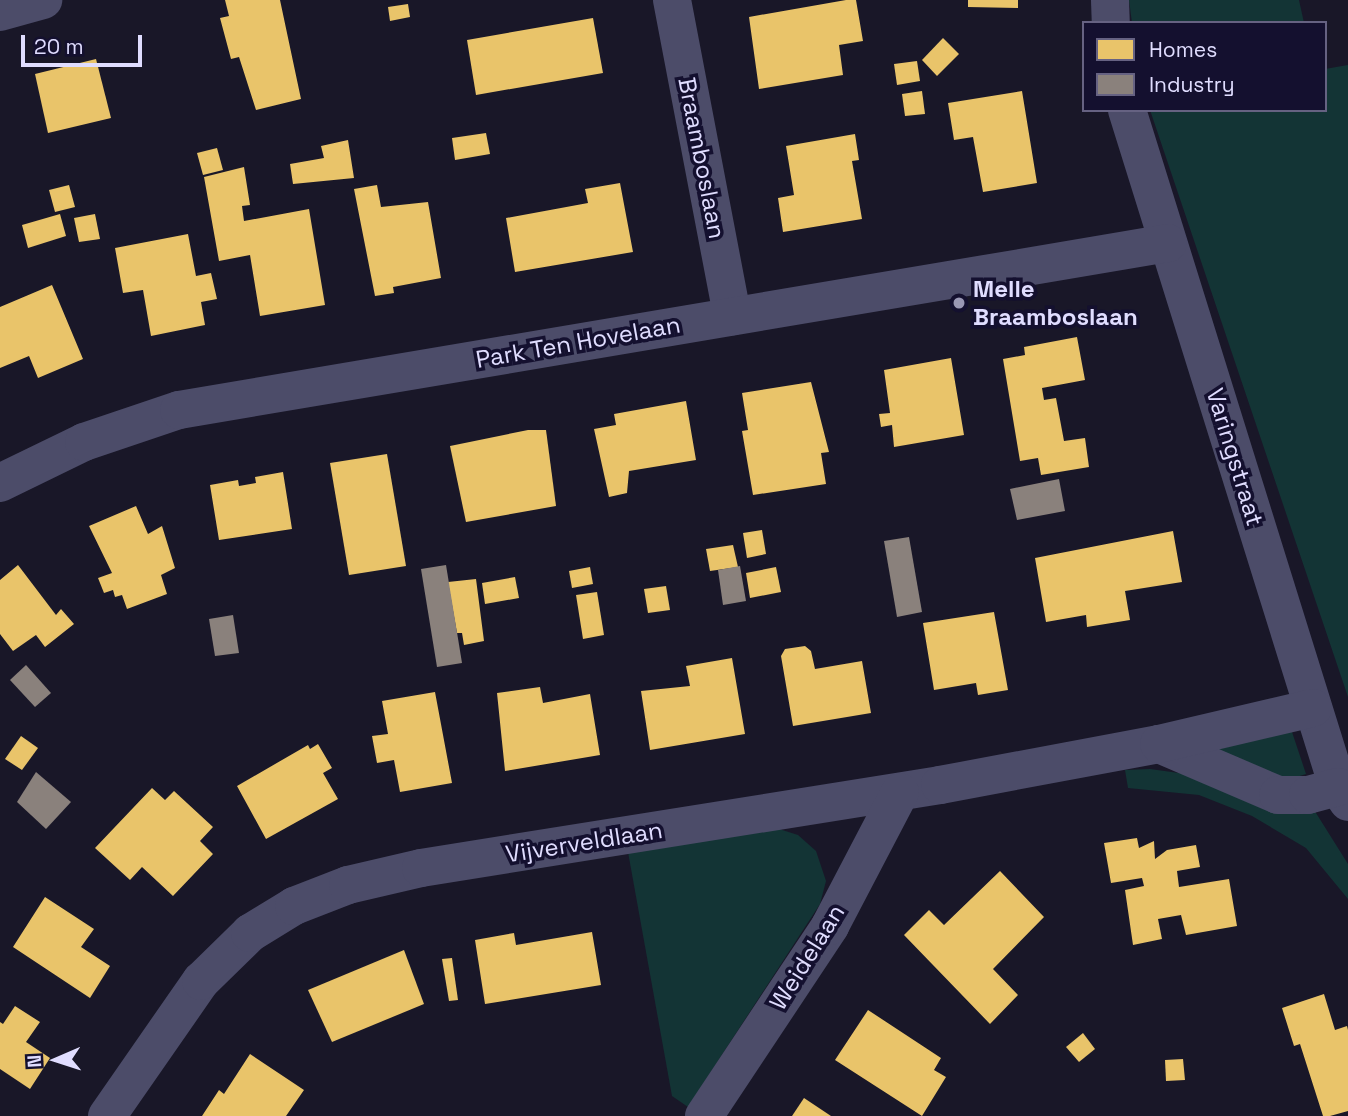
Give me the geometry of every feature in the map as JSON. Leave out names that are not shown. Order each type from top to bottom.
[{"type":"street","points":[[0,12],[43,0]]},
{"type":"street","name":"Braamboslaan","points":[[672,0],[732,316]]},
{"type":"street","points":[[1110,0],[1111,21]]},
{"type":"street","name":"Varingstraat","points":[[1128,112],[1313,708],[1343,794]]},
{"type":"street","name":"Park Ten Hovelaan","points":[[0,483],[84,442],[179,410],[1168,243]]},
{"type":"street","name":"Vijverveldlaan","points":[[107,1116],[201,981],[250,933],[294,906],[348,885],[421,868],[900,792],[1159,744],[1313,708]]},
{"type":"street","points":[[1159,744],[1278,795],[1343,794]]},
{"type":"street","name":"Weidelaan","points":[[705,1116],[830,926],[900,792]]},
{"type":"green space","points":[[1129,0],[1299,0],[1304,21],[1132,21]]},
{"type":"green space","points":[[1348,65],[1348,697],[1151,112],[1327,112],[1327,69]]},
{"type":"green space","points":[[1291,729],[1306,774],[1284,781],[1195,745]]},
{"type":"green space","points":[[1150,769],[1186,774],[1316,813],[1348,864],[1348,899],[1306,848],[1252,816],[1199,795],[1128,788],[1125,770]]},
{"type":"green space","points":[[779,829],[798,835],[816,851],[826,881],[820,904],[688,1107],[672,1096],[628,852]]},
{"type":"building: Homes","points":[[225,0],[280,0],[301,99],[256,110],[239,57],[231,59],[220,18],[229,16]]},
{"type":"building: Homes","points":[[856,0],[863,41],[839,45],[843,75],[759,89],[749,17]]},
{"type":"building: Homes","points":[[968,0],[1018,0],[1018,8],[968,7]]},
{"type":"building: Homes","points":[[408,4],[410,17],[390,21],[388,7]]},
{"type":"building: Homes","points":[[593,18],[603,73],[476,95],[467,40]]},
{"type":"building: Homes","points":[[943,38],[959,54],[937,76],[922,60]]},
{"type":"building: Homes","points":[[96,59],[111,118],[48,133],[35,74]]},
{"type":"building: Homes","points":[[917,61],[920,81],[897,85],[894,64]]},
{"type":"building: Homes","points":[[922,91],[925,114],[905,116],[902,94]]},
{"type":"building: Homes","points":[[1022,91],[1037,183],[983,192],[973,137],[954,140],[948,103]]},
{"type":"building: Homes","points":[[486,133],[490,154],[455,160],[452,138]]},
{"type":"building: Homes","points":[[855,134],[859,160],[852,161],[862,219],[783,232],[778,198],[794,195],[786,146]]},
{"type":"building: Homes","points":[[348,140],[354,178],[293,184],[290,164],[324,158],[321,146]]},
{"type":"building: Homes","points":[[217,148],[223,170],[203,175],[197,153]]},
{"type":"building: Homes","points":[[244,167],[250,205],[242,206],[244,221],[309,209],[325,305],[260,316],[250,255],[219,261],[204,177]]},
{"type":"building: Homes","points":[[620,183],[633,252],[515,272],[506,218],[588,203],[585,189]]},
{"type":"building: Homes","points":[[69,185],[75,207],[55,212],[49,190]]},
{"type":"building: Homes","points":[[377,185],[381,207],[428,202],[441,278],[393,287],[394,293],[375,296],[354,189]]},
{"type":"building: Homes","points":[[60,214],[66,236],[28,248],[22,225]]},
{"type":"building: Homes","points":[[95,214],[100,239],[79,242],[74,218]]},
{"type":"building: Homes","points":[[188,234],[196,276],[211,273],[217,299],[201,302],[205,325],[151,336],[143,290],[123,293],[115,248]]},
{"type":"building: Homes","points":[[52,285],[83,359],[38,378],[29,356],[0,368],[0,307]]},
{"type":"building: Homes","points":[[1077,337],[1085,380],[1042,388],[1044,400],[1056,398],[1064,441],[1085,438],[1089,467],[1041,475],[1038,458],[1020,461],[1003,359],[1025,355],[1024,347]]},
{"type":"building: Homes","points":[[951,358],[964,435],[894,447],[892,425],[881,427],[879,414],[890,413],[884,370]]},
{"type":"building: Homes","points":[[811,382],[829,452],[821,453],[826,484],[753,495],[742,431],[748,430],[742,393]]},
{"type":"building: Homes","points":[[686,401],[696,460],[629,471],[627,493],[609,497],[594,429],[616,425],[614,414]]},
{"type":"building: Homes","points":[[528,430],[546,430],[556,506],[466,522],[450,446]]},
{"type":"building: Homes","points":[[387,454],[406,566],[349,575],[330,463]]},
{"type":"building: Homes","points":[[283,472],[292,529],[219,540],[210,485],[238,480],[239,486],[256,483],[255,477]]},
{"type":"building: Homes","points":[[136,506],[148,534],[162,526],[175,568],[161,575],[167,594],[127,609],[122,595],[115,597],[113,590],[104,593],[98,578],[112,573],[89,526]]},
{"type":"building: Homes","points":[[762,530],[766,554],[747,558],[743,533]]},
{"type":"building: Homes","points":[[1173,531],[1182,582],[1125,591],[1130,620],[1087,627],[1086,615],[1046,622],[1035,558]]},
{"type":"building: Homes","points":[[733,545],[738,567],[710,571],[706,549]]},
{"type":"building: Homes","points":[[18,565],[56,615],[61,609],[74,624],[45,647],[36,635],[13,651],[0,634],[0,580]]},
{"type":"building: Homes","points":[[590,567],[593,584],[572,588],[569,571]]},
{"type":"building: Homes","points":[[776,567],[781,592],[750,598],[746,573]]},
{"type":"building: Homes","points":[[515,577],[519,598],[485,604],[482,583]]},
{"type":"building: Homes","points":[[476,579],[484,641],[464,645],[462,633],[457,633],[448,582]]},
{"type":"building: Homes","points":[[666,586],[670,610],[648,613],[644,589]]},
{"type":"building: Homes","points":[[597,592],[604,635],[583,639],[576,595]]},
{"type":"building: Homes","points":[[994,612],[1008,690],[978,695],[976,683],[934,690],[923,623]]},
{"type":"building: Homes","points":[[805,646],[811,651],[815,669],[862,661],[871,713],[793,726],[781,656],[785,649]]},
{"type":"building: Homes","points":[[732,658],[745,734],[650,750],[641,691],[690,686],[686,666]]},
{"type":"building: Homes","points":[[540,687],[543,703],[590,694],[600,755],[505,771],[497,693]]},
{"type":"building: Homes","points":[[435,692],[452,783],[400,792],[394,760],[377,763],[372,736],[388,734],[382,701]]},
{"type":"building: Homes","points":[[21,736],[38,748],[22,770],[5,759]]},
{"type":"building: Homes","points":[[318,744],[332,768],[323,773],[338,799],[266,839],[237,786],[308,745],[310,749]]},
{"type":"building: Homes","points":[[152,788],[165,800],[174,791],[213,827],[200,841],[213,854],[173,896],[142,867],[130,880],[95,848]]},
{"type":"building: Homes","points":[[1137,838],[1139,848],[1154,841],[1155,859],[1167,850],[1196,845],[1200,867],[1177,871],[1179,887],[1229,879],[1237,926],[1186,935],[1181,915],[1158,919],[1162,939],[1133,945],[1125,890],[1144,886],[1142,878],[1111,883],[1104,843]]},
{"type":"building: Homes","points":[[1000,871],[1044,917],[993,969],[1018,995],[990,1024],[904,935],[929,910],[944,925]]},
{"type":"building: Homes","points":[[45,897],[94,929],[81,947],[110,966],[90,998],[13,947]]},
{"type":"building: Homes","points":[[592,932],[601,985],[485,1004],[475,940],[514,933],[516,945]]},
{"type":"building: Homes","points":[[404,950],[424,1004],[332,1042],[308,990]]},
{"type":"building: Homes","points":[[452,958],[458,1000],[449,1001],[442,959]]},
{"type":"building: Homes","points":[[1324,994],[1335,1030],[1347,1026],[1348,1030],[1348,1111],[1330,1116],[1323,1116],[1300,1044],[1294,1046],[1282,1008]]},
{"type":"building: Homes","points":[[15,1006],[40,1022],[26,1042],[50,1058],[30,1089],[0,1069],[0,1022],[3,1024]]},
{"type":"building: Homes","points":[[868,1010],[941,1058],[934,1070],[946,1077],[922,1116],[835,1060]]},
{"type":"building: Homes","points":[[1083,1033],[1095,1049],[1079,1062],[1066,1047]]},
{"type":"building: Homes","points":[[250,1054],[304,1090],[286,1116],[202,1116],[219,1090],[224,1094]]},
{"type":"building: Homes","points":[[1183,1059],[1185,1080],[1166,1081],[1165,1060]]},
{"type":"building: Homes","points":[[804,1098],[831,1116],[792,1116]]},
{"type":"building: Industry","points":[[1059,479],[1065,511],[1017,520],[1010,489]]},
{"type":"building: Industry","points":[[909,537],[922,612],[897,617],[884,541]]},
{"type":"building: Industry","points":[[446,565],[462,663],[437,667],[421,569]]},
{"type":"building: Industry","points":[[740,566],[746,601],[723,605],[718,570]]},
{"type":"building: Industry","points":[[233,615],[239,653],[215,656],[209,619]]},
{"type":"building: Industry","points":[[26,665],[51,693],[35,707],[10,680]]},
{"type":"building: Industry","points":[[36,772],[71,802],[46,829],[17,802]]},
{"type":"place","name":"Melle Braamboslaan","points":[[959,303]]}]
